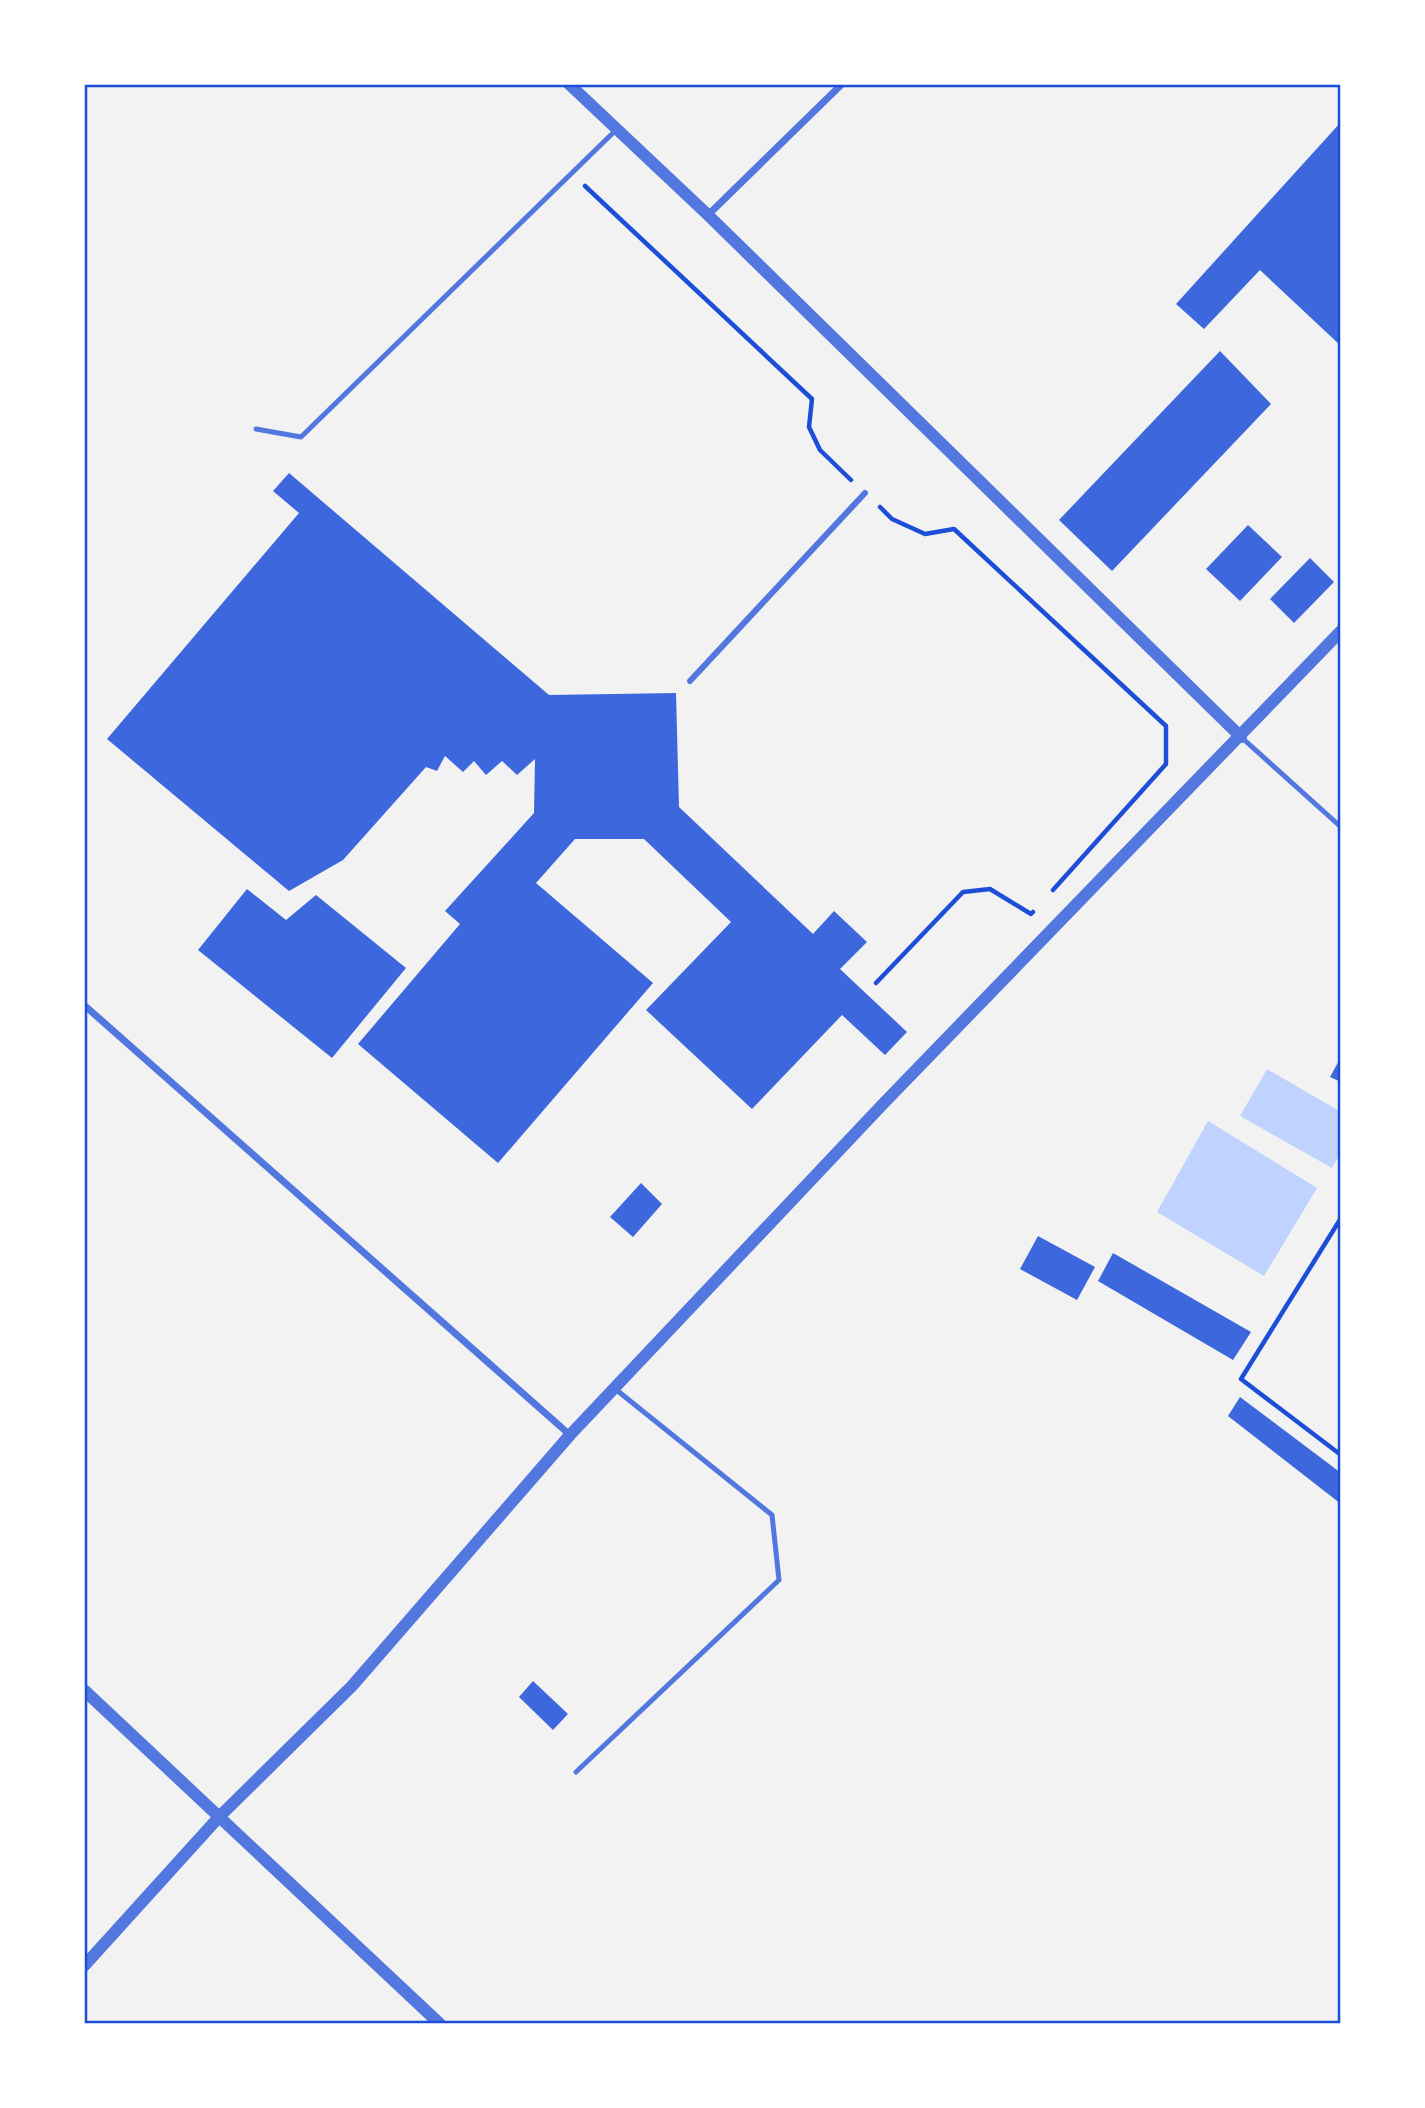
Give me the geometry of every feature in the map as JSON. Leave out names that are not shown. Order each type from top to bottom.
[{"type":"street","points":[[569,84],[708,215],[1241,737]]},
{"type":"street","points":[[708,215],[842,84]]},
{"type":"street","points":[[690,681],[865,493]]},
{"type":"street","points":[[84,1966],[219,1817],[352,1686],[614,1388],[882,1105],[1341,631]]},
{"type":"street","points":[[84,1005],[570,1435]]},
{"type":"street","points":[[84,1690],[440,2024]]},
{"type":"lane","points":[[256,429],[301,437],[617,129]]},
{"type":"lane","points":[[1241,737],[1341,827]]},
{"type":"lane","points":[[576,1772],[779,1580],[772,1514],[614,1388]]},
{"type":"path","points":[[572,173],[811,399],[808,426],[820,450],[892,519],[925,534],[954,529],[1166,726],[1166,764],[1049,894]]},
{"type":"path","points":[[876,983],[963,892],[990,889],[1031,914],[1040,904]]},
{"type":"path","points":[[1341,1218],[1241,1379],[1341,1455]]},
{"type":"water","points":[[1267,1069],[1341,1112],[1341,1152],[1332,1168],[1240,1116]]},
{"type":"water","points":[[1208,1121],[1317,1188],[1264,1276],[1157,1212]]},
{"type":"building","points":[[1341,122],[1341,346],[1260,270],[1204,329],[1176,304]]},
{"type":"building","points":[[1220,351],[1271,404],[1112,571],[1059,520]]},
{"type":"building","points":[[289,473],[549,695],[676,693],[679,807],[813,934],[834,911],[867,942],[840,969],[907,1032],[885,1055],[842,1015],[752,1109],[646,1010],[731,922],[644,839],[575,839],[536,883],[653,983],[498,1163],[358,1044],[460,924],[445,911],[534,813],[535,759],[517,775],[502,761],[486,775],[474,761],[463,772],[445,756],[437,771],[426,767],[343,860],[289,891],[107,739],[299,513],[273,491]]},
{"type":"building","points":[[1248,525],[1282,557],[1240,601],[1206,569]]},
{"type":"building","points":[[1310,558],[1334,582],[1294,623],[1270,599]]},
{"type":"building","points":[[247,889],[286,920],[316,895],[406,968],[332,1058],[198,950]]},
{"type":"building","points":[[1341,1057],[1341,1082],[1330,1077]]},
{"type":"building","points":[[641,1183],[662,1204],[633,1237],[610,1217]]},
{"type":"building","points":[[1038,1236],[1095,1267],[1077,1300],[1020,1269]]},
{"type":"building","points":[[1113,1253],[1251,1332],[1233,1360],[1098,1281]]},
{"type":"building","points":[[1240,1397],[1341,1473],[1341,1504],[1228,1416]]},
{"type":"building","points":[[533,1681],[568,1714],[553,1730],[519,1697]]}]
